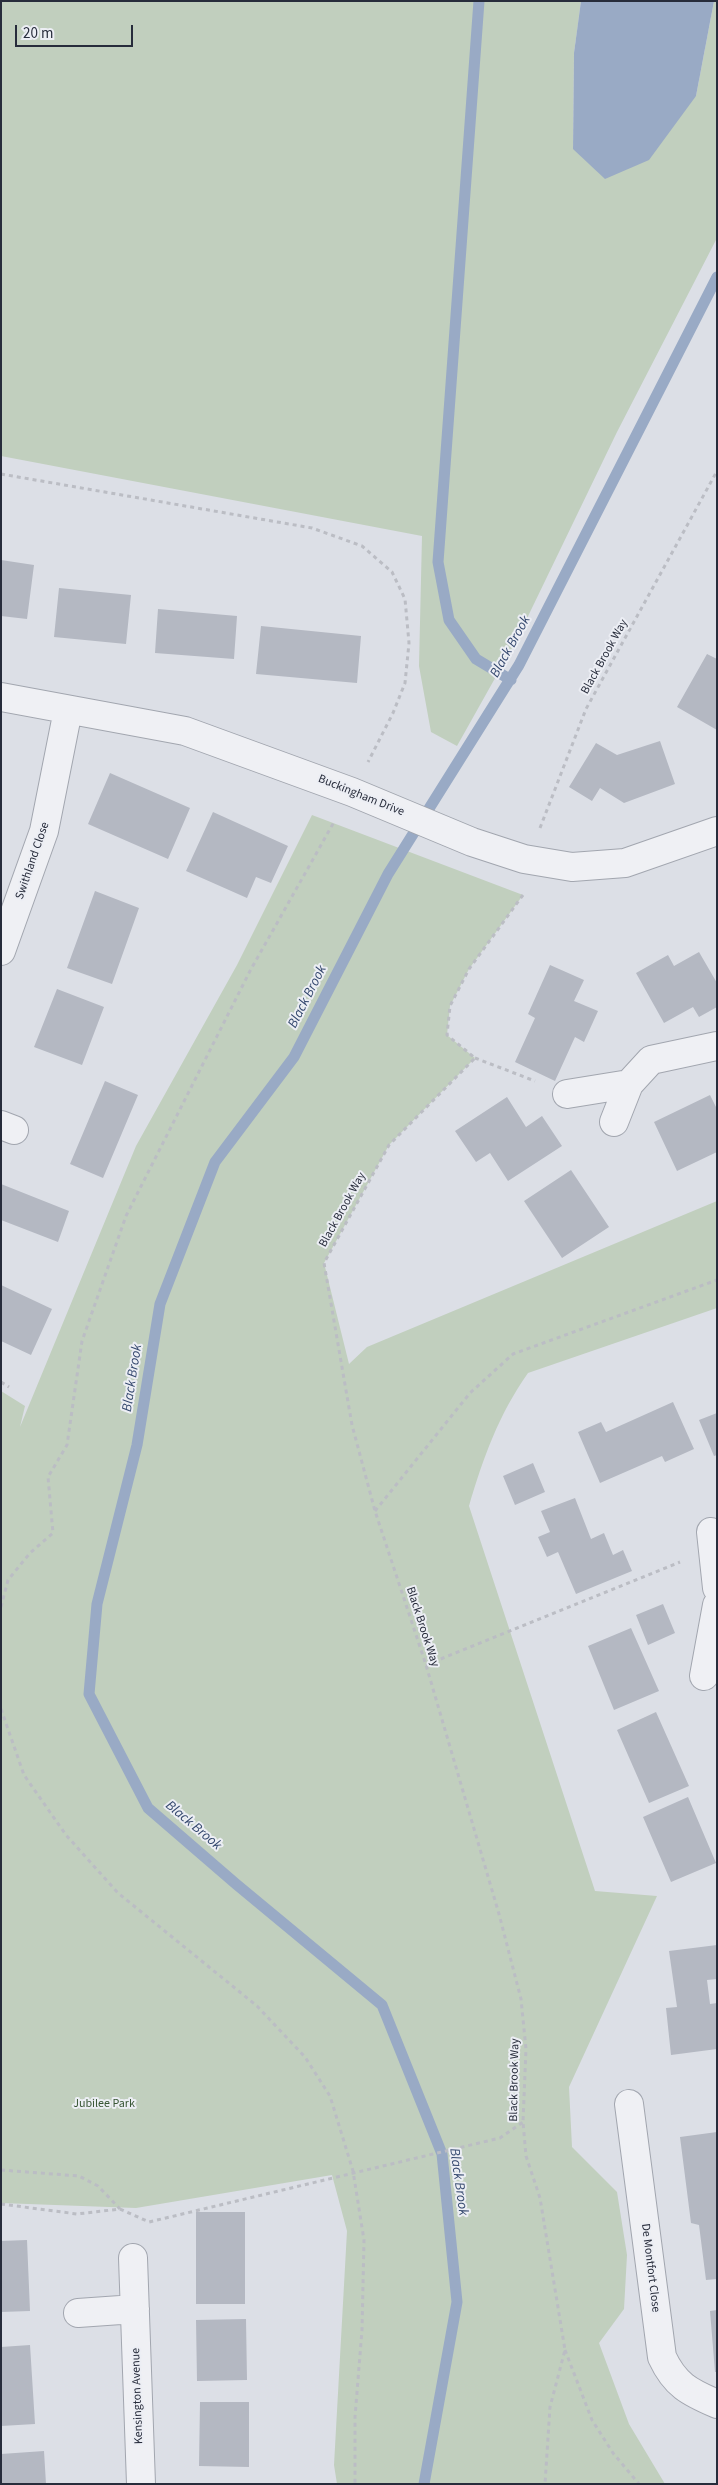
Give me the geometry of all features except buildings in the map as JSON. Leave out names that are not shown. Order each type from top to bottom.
[{"type":"street","name":"Buckingham Drive","points":[[1,697],[186,731],[352,792],[472,842],[535,860],[572,867],[624,863],[717,831]]},
{"type":"street","name":"Swithland Close","points":[[1,951],[44,831],[68,710]]},
{"type":"street","points":[[614,1122],[629,1084],[651,1060],[717,1046]]},
{"type":"street","points":[[567,1094],[629,1084]]},
{"type":"street","points":[[711,1540],[717,1588]]},
{"type":"street","points":[[704,1676],[717,1604]]},
{"type":"street","name":"De Montfort Close","points":[[629,2104],[662,2357],[670,2375],[690,2392],[717,2404]]},
{"type":"street","name":"Kensington Avenue","points":[[133,2258],[141,2484]]},
{"type":"street","points":[[78,2313],[135,2309]]},
{"type":"path","name":"Black Brook Way","points":[[544,2484],[550,2407],[565,2350],[540,2198],[526,2156],[523,2122],[526,2049],[521,1999],[499,1914],[426,1665],[374,1511],[352,1425],[324,1263],[389,1145],[475,1058],[447,1035],[450,1006],[469,969],[535,860],[543,822],[586,710],[717,471]]},
{"type":"path","points":[[1,474],[312,528],[362,546],[392,572],[405,599],[410,643],[404,683],[393,713],[352,792],[250,971],[126,1216],[82,1341],[66,1445],[48,1477],[53,1533],[30,1554],[8,1580],[1,1607]]},
{"type":"path","points":[[475,1058],[567,1094]]},
{"type":"path","points":[[374,1511],[470,1393],[513,1354],[717,1280]]},
{"type":"path","points":[[1,1382],[9,1386]]},
{"type":"path","points":[[426,1665],[711,1540]]},
{"type":"path","points":[[1,1710],[24,1775],[66,1835],[118,1893],[257,2006],[306,2056],[330,2096],[353,2171],[364,2240],[355,2484]]},
{"type":"path","points":[[1,2170],[79,2176],[98,2186],[120,2210],[149,2222],[353,2171],[500,2138],[523,2122]]},
{"type":"path","points":[[1,2204],[76,2214],[120,2210]]},
{"type":"path","points":[[565,2350],[592,2420],[613,2453],[639,2484]]},
{"type":"green space","points":[[1,1],[581,1],[574,53],[573,149],[696,96],[714,1],[717,1],[717,238],[617,432],[517,639],[457,746],[431,732],[419,666],[422,536],[1,456]]},
{"type":"green space","name":"Jubilee Park","points":[[312,815],[523,895],[469,969],[450,1006],[447,1035],[475,1058],[389,1145],[324,1263],[349,1364],[367,1347],[717,1201],[717,1308],[528,1373],[500,1420],[480,1471],[469,1506],[595,1891],[657,1896],[569,2087],[572,2147],[617,2192],[627,2255],[624,2309],[599,2343],[629,2424],[665,2484],[337,2484],[334,2465],[347,2231],[332,2175],[136,2208],[1,2203],[1,1391],[25,1406],[20,1427],[136,1146],[237,965]]},
{"type":"water","points":[[581,1],[714,1],[696,96],[649,160],[605,179],[573,149],[574,53]]},
{"type":"waterway","points":[[479,1],[438,562],[449,620],[476,659],[511,680]]},
{"type":"waterway","name":"Black Brook","points":[[424,2484],[457,2302],[442,2154],[382,2005],[148,1808],[89,1694],[97,1604],[137,1445],[160,1304],[215,1162],[294,1057],[388,874],[519,665],[717,277]]}]
